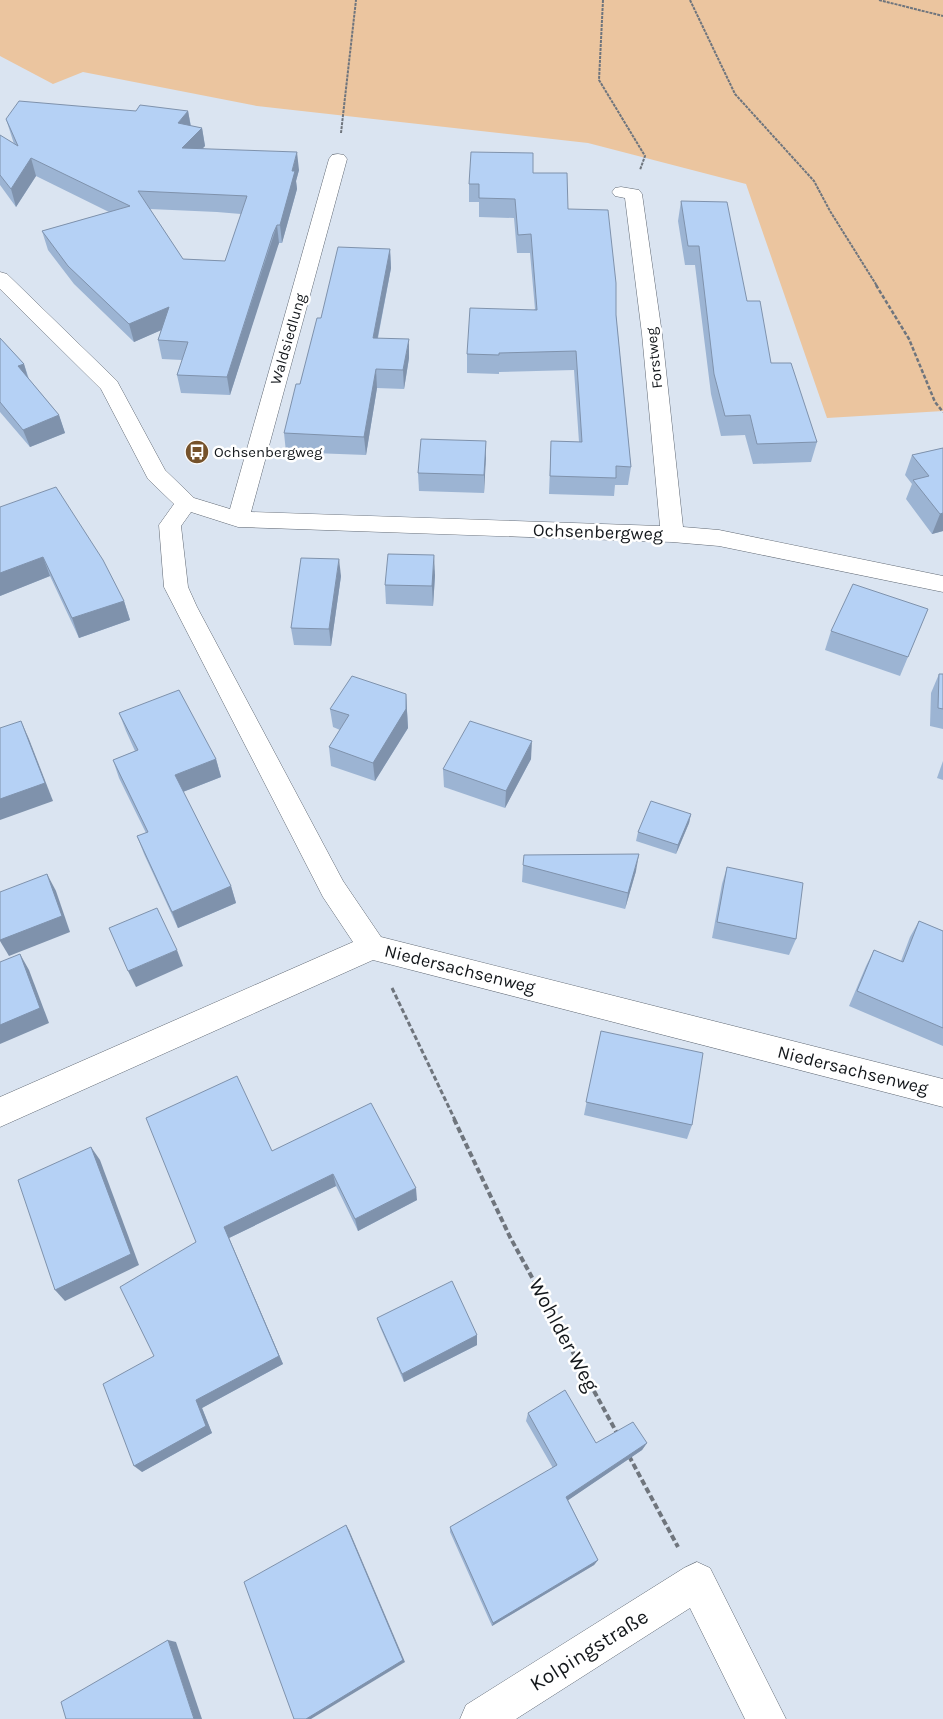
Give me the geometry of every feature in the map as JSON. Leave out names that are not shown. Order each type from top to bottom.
[{"type":"street","name":"Waldsiedlung","points":[[238,519],[338,159]]},
{"type":"street","name":"Forstweg","points":[[627,193],[652,334],[672,534]]},
{"type":"street","name":"Ochsenbergweg","points":[[0,278],[110,386],[156,474],[186,503],[238,519],[672,534],[719,538],[943,584]]},
{"type":"street","points":[[186,503],[170,525],[176,587],[333,889],[372,947]]},
{"type":"street","name":"Niedersachsenweg","points":[[0,1112],[372,947],[943,1093]]},
{"type":"street","points":[[697,1581],[766,1719]]},
{"type":"street","name":"Kolpingstraße","points":[[480,1719],[697,1581]]},
{"type":"path","points":[[338,159],[356,0]]},
{"type":"path","points":[[603,0],[599,80],[645,156],[627,193]]},
{"type":"path","points":[[690,0],[735,94],[814,181],[830,212],[909,339],[936,402],[943,412]]},
{"type":"path","points":[[879,0],[943,16]]},
{"type":"path","name":"Wohlder Weg","points":[[372,947],[510,1236],[622,1443]]},
{"type":"path","points":[[627,1452],[697,1581]]},
{"type":"shaded area","points":[[0,0],[943,0],[943,411],[827,418],[746,184],[588,143],[257,106],[83,72],[53,84],[0,56]]},
{"type":"building","points":[[19,101],[136,111],[140,105],[188,111],[178,123],[202,128],[182,148],[297,152],[292,171],[295,171],[280,225],[277,225],[273,234],[227,377],[177,375],[188,342],[158,340],[169,307],[129,324],[68,266],[42,231],[130,206],[31,158],[11,189],[0,175],[0,135],[18,146],[6,119]],"holes":[[[138,191],[247,196],[225,261],[183,259]]]},
{"type":"building","points":[[471,152],[533,153],[533,173],[567,173],[568,209],[608,210],[631,467],[616,466],[616,478],[550,476],[551,441],[582,442],[576,351],[499,353],[499,355],[467,354],[470,308],[537,310],[531,234],[518,235],[515,199],[479,198],[479,184],[469,184]]},
{"type":"building","points":[[681,201],[727,202],[747,301],[760,301],[771,363],[791,363],[817,442],[757,444],[750,415],[725,416],[714,374],[699,246],[688,246]]},
{"type":"building","points":[[338,247],[390,249],[373,338],[409,339],[403,370],[376,369],[364,437],[284,433],[296,384],[300,384],[317,318],[321,318]]},
{"type":"building","points":[[0,338],[24,364],[18,366],[59,415],[23,430],[0,402]]},
{"type":"building","points":[[421,439],[486,441],[484,475],[418,473]]},
{"type":"building","points":[[943,448],[943,513],[940,514],[913,480],[929,476],[912,455]]},
{"type":"building","points":[[56,487],[103,560],[124,601],[72,618],[43,557],[0,573],[0,507]]},
{"type":"building","points":[[388,554],[434,555],[432,586],[385,585]]},
{"type":"building","points":[[301,558],[339,559],[329,629],[291,628]]},
{"type":"building","points":[[853,584],[928,609],[908,657],[831,631]]},
{"type":"building","points":[[939,674],[943,674],[943,709],[938,708]]},
{"type":"building","points":[[352,676],[406,694],[406,709],[373,763],[329,747],[349,715],[330,709]]},
{"type":"building","points":[[179,690],[216,759],[175,775],[231,886],[172,912],[137,836],[148,832],[113,760],[138,750],[119,713]]},
{"type":"building","points":[[21,721],[45,783],[0,799],[0,728]]},
{"type":"building","points":[[470,721],[532,741],[506,791],[443,769]]},
{"type":"building","points":[[651,801],[691,814],[678,845],[638,832]]},
{"type":"building","points":[[639,854],[628,893],[523,865],[524,855]]},
{"type":"building","points":[[727,867],[803,883],[796,939],[717,922]]},
{"type":"building","points":[[47,874],[62,916],[0,940],[0,892]]},
{"type":"building","points":[[157,908],[177,950],[128,971],[109,928]]},
{"type":"building","points":[[919,921],[943,931],[943,1028],[857,991],[874,950],[903,962]]},
{"type":"building","points":[[20,954],[40,1008],[0,1025],[0,962]]},
{"type":"building","points":[[601,1031],[703,1053],[692,1125],[586,1102]]},
{"type":"building","points":[[237,1076],[272,1151],[371,1103],[416,1188],[355,1219],[333,1174],[224,1227],[279,1356],[196,1400],[206,1426],[134,1466],[103,1384],[154,1356],[120,1287],[196,1242],[146,1118]]},
{"type":"building","points":[[91,1147],[131,1254],[55,1290],[18,1180]]},
{"type":"building","points":[[452,1281],[477,1335],[402,1374],[377,1318]]},
{"type":"building","points":[[565,1390],[596,1443],[633,1422],[647,1443],[566,1497],[598,1560],[493,1623],[450,1527],[557,1465],[528,1413]]},
{"type":"building","points":[[346,1525],[403,1660],[306,1719],[294,1719],[244,1582]]},
{"type":"building","points":[[168,1640],[194,1719],[66,1719],[61,1702]]},
{"type":"place","name":"Ochsenbergweg","points":[[197,452]]}]
